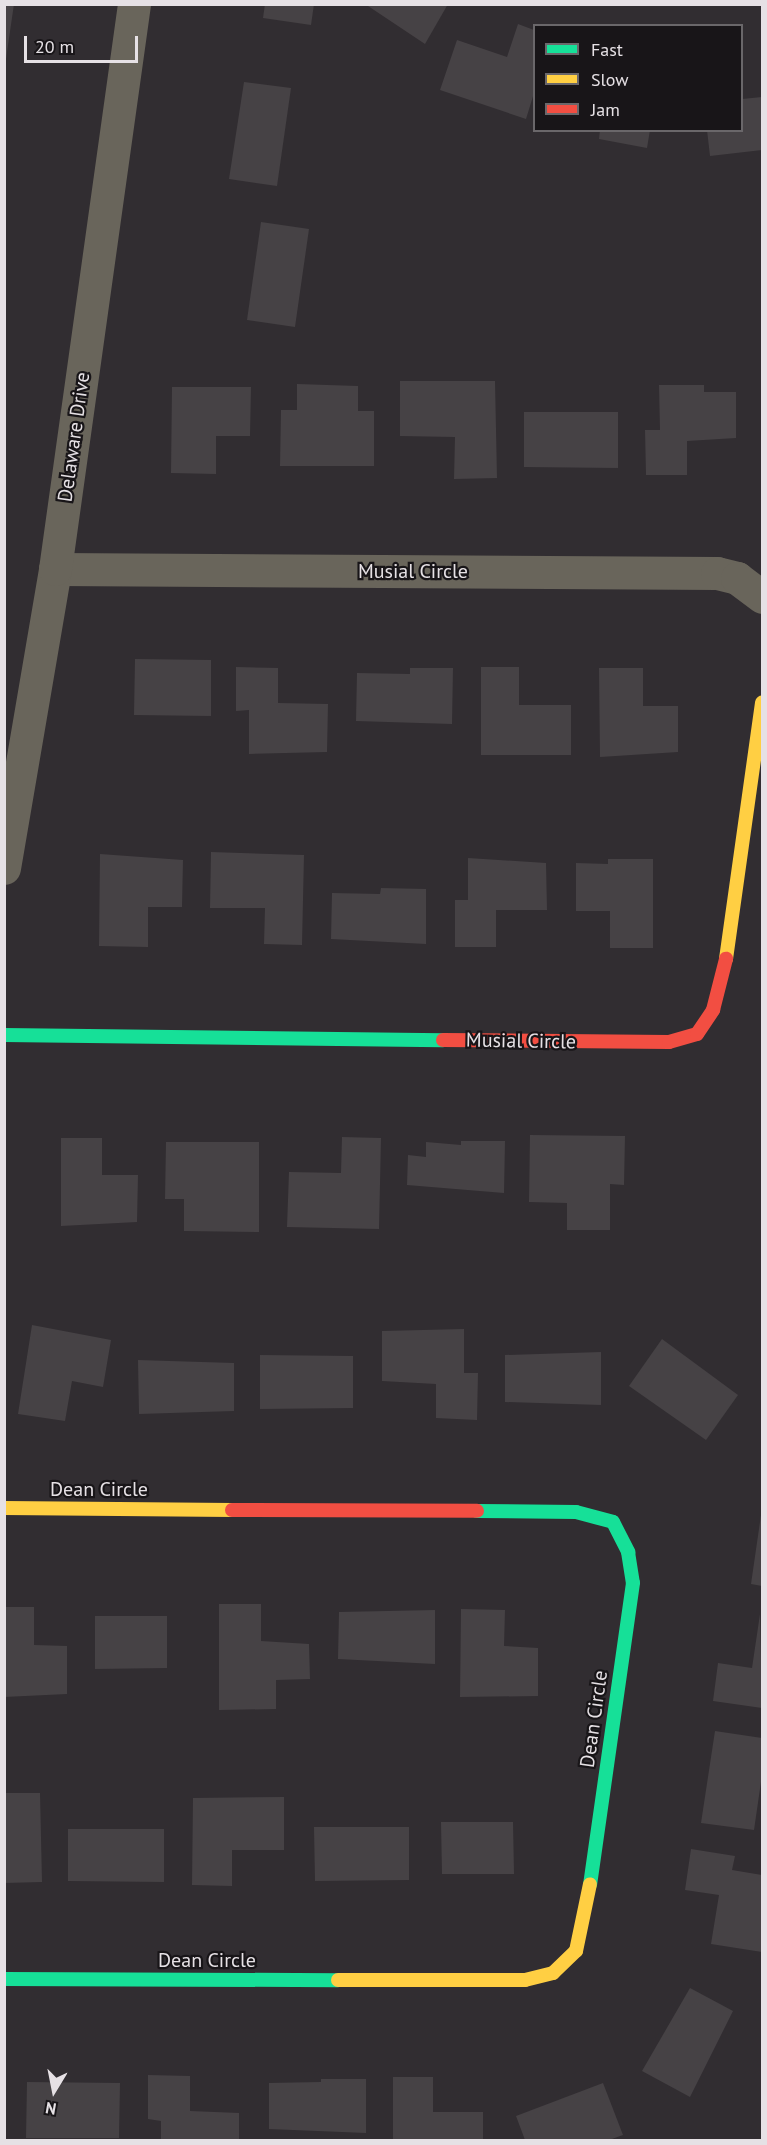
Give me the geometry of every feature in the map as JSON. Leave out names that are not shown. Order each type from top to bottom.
[{"type":"street","name":"Delaware Drive","points":[[4,868],[55,569],[134,4]]},
{"type":"street","name":"Musial Circle","points":[[55,569],[717,573],[744,581],[762,597]]},
{"type":"street","name":"Musial Circle","points":[[4,1035],[669,1042],[697,1034],[713,1010],[723,981],[762,703]]},
{"type":"street","name":"Dean Circle","points":[[4,1508],[576,1512],[613,1522],[628,1552],[633,1583],[582,1936],[576,1951],[553,1973],[525,1980],[4,1979]]},
{"type":"building","points":[[4,4],[14,4],[6,59],[4,59]]},
{"type":"building","points":[[265,4],[314,4],[311,25],[263,18]]},
{"type":"building","points":[[365,4],[448,4],[425,44]]},
{"type":"building","points":[[518,24],[533,30],[533,96],[526,119],[440,90],[457,40],[507,57]]},
{"type":"building","points":[[244,82],[291,88],[277,186],[229,179]]},
{"type":"building","points":[[762,97],[762,150],[710,156],[707,132],[743,132],[743,99]]},
{"type":"building","points":[[600,132],[650,132],[647,148],[599,139]]},
{"type":"building","points":[[261,222],[309,229],[295,327],[247,320]]},
{"type":"building","points":[[400,381],[495,381],[497,478],[454,479],[455,437],[400,436]]},
{"type":"building","points":[[297,384],[358,386],[358,411],[374,411],[374,466],[280,466],[281,410],[297,410]]},
{"type":"building","points":[[659,385],[704,385],[704,392],[736,392],[736,438],[687,441],[687,475],[646,475],[645,430],[660,430]]},
{"type":"building","points":[[172,387],[251,387],[250,436],[216,436],[216,474],[171,473]]},
{"type":"building","points":[[524,412],[618,412],[618,468],[524,467]]},
{"type":"building","points":[[135,659],[211,660],[211,716],[134,715]]},
{"type":"building","points":[[236,667],[278,668],[278,703],[328,704],[327,752],[249,754],[249,710],[236,711]]},
{"type":"building","points":[[481,667],[519,667],[519,705],[571,705],[571,755],[481,755]]},
{"type":"building","points":[[410,668],[453,668],[452,724],[356,721],[357,673],[410,674]]},
{"type":"building","points":[[599,668],[643,668],[643,706],[678,706],[678,752],[600,757]]},
{"type":"building","points":[[211,852],[304,855],[302,945],[264,944],[265,908],[210,908]]},
{"type":"building","points":[[100,854],[183,860],[182,907],[148,907],[148,947],[99,946]]},
{"type":"building","points":[[468,858],[546,863],[547,910],[496,910],[496,947],[455,947],[455,900],[468,900]]},
{"type":"building","points":[[608,859],[653,859],[653,948],[610,948],[610,911],[576,911],[576,863],[608,864]]},
{"type":"building","points":[[381,888],[426,889],[426,944],[331,939],[332,893],[380,894]]},
{"type":"building","points":[[530,1135],[625,1136],[624,1185],[610,1184],[610,1230],[567,1230],[567,1203],[529,1202]]},
{"type":"building","points":[[342,1137],[381,1138],[379,1229],[287,1227],[289,1172],[341,1173]]},
{"type":"building","points":[[61,1138],[102,1138],[102,1175],[138,1175],[137,1222],[61,1226]]},
{"type":"building","points":[[461,1141],[505,1141],[504,1193],[407,1185],[408,1155],[426,1157],[426,1142],[461,1145]]},
{"type":"building","points":[[166,1142],[259,1142],[259,1232],[184,1231],[184,1199],[165,1199]]},
{"type":"building","points":[[32,1325],[111,1340],[103,1387],[72,1381],[65,1421],[18,1414]]},
{"type":"building","points":[[464,1329],[464,1373],[478,1373],[477,1420],[436,1418],[436,1384],[382,1381],[382,1331]]},
{"type":"building","points":[[662,1339],[738,1395],[706,1440],[629,1386]]},
{"type":"building","points":[[601,1352],[601,1405],[505,1402],[505,1355]]},
{"type":"building","points":[[260,1355],[353,1356],[353,1408],[260,1409]]},
{"type":"building","points":[[138,1360],[234,1363],[234,1411],[139,1414]]},
{"type":"building","points":[[762,1515],[762,1586],[751,1584]]},
{"type":"building","points":[[219,1604],[261,1604],[261,1641],[309,1644],[310,1679],[276,1680],[276,1709],[219,1710]]},
{"type":"building","points":[[4,1607],[34,1607],[34,1645],[67,1646],[67,1694],[4,1697]]},
{"type":"building","points":[[461,1609],[505,1610],[504,1646],[538,1648],[538,1696],[460,1697]]},
{"type":"building","points":[[435,1610],[435,1664],[338,1659],[339,1612]]},
{"type":"building","points":[[760,1614],[762,1708],[713,1701],[718,1663],[752,1668]]},
{"type":"building","points":[[95,1616],[167,1616],[167,1668],[95,1669]]},
{"type":"building","points":[[715,1731],[762,1738],[762,1775],[754,1830],[701,1823]]},
{"type":"building","points":[[4,1793],[40,1793],[42,1882],[4,1883]]},
{"type":"building","points":[[284,1797],[284,1850],[232,1850],[232,1886],[192,1885],[193,1798]]},
{"type":"building","points":[[441,1822],[513,1822],[514,1874],[442,1874]]},
{"type":"building","points":[[314,1827],[409,1827],[409,1880],[315,1881]]},
{"type":"building","points":[[68,1829],[164,1829],[164,1882],[68,1881]]},
{"type":"building","points":[[691,1849],[735,1856],[732,1870],[762,1875],[762,1952],[711,1944],[719,1895],[685,1890]]},
{"type":"building","points":[[690,1988],[733,2011],[690,2097],[642,2071]]},
{"type":"building","points":[[148,2075],[190,2076],[190,2111],[239,2113],[239,2140],[161,2140],[161,2121],[148,2119]]},
{"type":"building","points":[[393,2077],[433,2077],[433,2112],[483,2112],[483,2140],[393,2140]]},
{"type":"building","points":[[321,2079],[366,2079],[366,2133],[269,2129],[269,2083],[321,2082]]},
{"type":"building","points":[[27,2082],[120,2083],[119,2138],[26,2138]]},
{"type":"building","points":[[603,2083],[623,2135],[609,2140],[525,2140],[516,2116]]},
{"type":"traffic: fast","points":[[4,1035],[443,1040]]},
{"type":"traffic: fast","points":[[477,1511],[576,1512],[613,1522],[628,1552],[633,1583],[590,1884]]},
{"type":"traffic: fast","points":[[4,1979],[338,1980]]},
{"type":"traffic: slow","points":[[726,959],[762,703]]},
{"type":"traffic: slow","points":[[4,1508],[232,1510]]},
{"type":"traffic: slow","points":[[338,1980],[525,1980],[553,1973],[576,1951],[590,1884]]},
{"type":"traffic: jam","points":[[443,1040],[669,1042],[697,1034],[713,1010],[726,959]]},
{"type":"traffic: jam","points":[[232,1510],[477,1511]]}]
